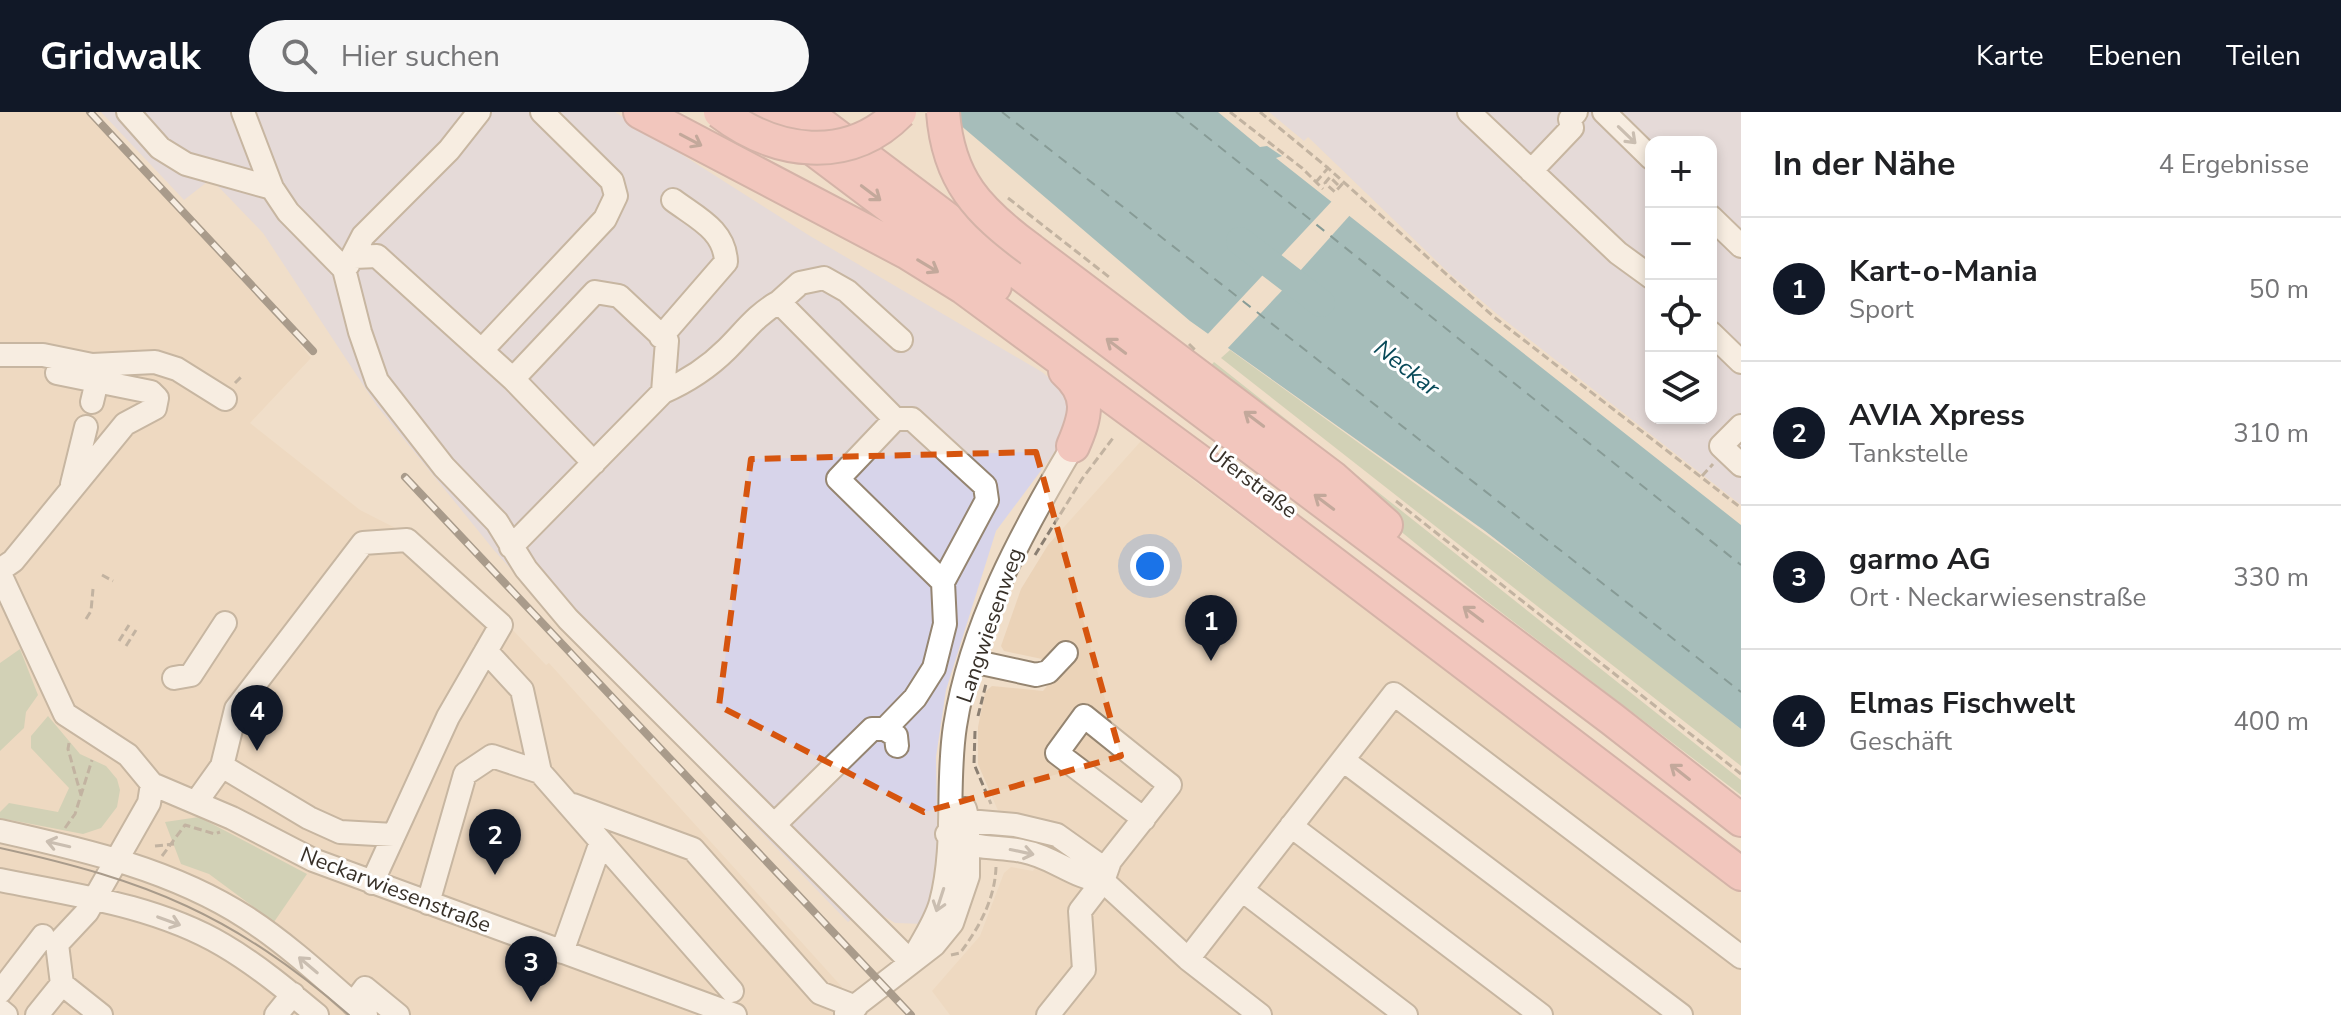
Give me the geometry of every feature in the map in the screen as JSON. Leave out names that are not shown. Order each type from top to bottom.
[{"type":"highway","points":[[720,112],[775,143],[818,149],[870,136],[900,112]]},
{"type":"highway","name":"Uferstraße","points":[[764,112],[1741,851]]},
{"type":"highway","name":"Uferstraße","points":[[805,112],[1431,582],[1741,820]]},
{"type":"highway","points":[[943,112],[952,165],[964,188],[981,209],[1332,477],[1421,558],[1431,582]]},
{"type":"highway","points":[[643,114],[906,252],[964,288],[1741,874]]},
{"type":"highway","points":[[1040,343],[1083,392],[1086,410],[1073,446]]},
{"type":"highway","points":[[1073,446],[1115,420],[1128,420],[1154,429]]},
{"type":"street","points":[[128,112],[160,148],[186,164],[272,188]]},
{"type":"street","points":[[243,112],[272,188],[288,212],[349,263]]},
{"type":"street","points":[[479,112],[449,150],[363,236],[349,263],[360,332],[377,381],[444,467],[497,522],[511,547],[568,619],[911,962]]},
{"type":"street","points":[[482,350],[605,219],[616,196],[612,181],[542,112]]},
{"type":"street","points":[[1469,112],[1618,253],[1645,273]]},
{"type":"street","points":[[1531,171],[1572,128],[1570,119],[1576,112]]},
{"type":"street","points":[[1604,112],[1645,152]]},
{"type":"street","points":[[661,337],[726,262],[725,245],[720,235],[673,200]]},
{"type":"street","points":[[1717,223],[1741,246]]},
{"type":"street","points":[[349,263],[377,256],[513,379],[594,463]]},
{"type":"street","points":[[511,547],[663,392],[688,381],[706,368],[761,312],[779,302],[800,283],[824,278],[847,291],[901,340]]},
{"type":"street","points":[[513,379],[595,292],[619,296],[667,341],[663,392]]},
{"type":"street","points":[[774,825],[872,729],[891,738],[934,668],[945,624],[943,582],[987,500],[985,486],[912,419],[895,419],[779,302]]},
{"type":"street","points":[[1717,339],[1741,362]]},
{"type":"street","points":[[0,355],[43,355],[92,365],[155,362],[177,369],[225,399]]},
{"type":"street","points":[[57,373],[95,391],[151,392],[157,398],[155,408],[125,424],[13,561],[0,572],[65,714],[128,755],[152,784],[149,803],[94,899],[77,926],[57,944],[62,984],[101,1015]]},
{"type":"street","points":[[895,419],[838,479],[943,582]]},
{"type":"street","points":[[1741,426],[1721,446],[1741,465]]},
{"type":"street","points":[[71,491],[86,427]]},
{"type":"street","name":"Langwiesenweg","points":[[911,962],[940,906],[947,877],[955,729],[972,661],[1001,577],[1024,529],[1073,446]]},
{"type":"street","points":[[197,801],[222,766],[236,709],[363,543],[407,540],[501,625],[448,717],[372,883]]},
{"type":"street","points":[[174,678],[191,675],[225,623]]},
{"type":"street","points":[[486,651],[522,690],[540,772],[732,991]]},
{"type":"street","points":[[972,661],[1036,675],[1048,672],[1066,653]]},
{"type":"street","points":[[1188,959],[1394,694],[1741,957]]},
{"type":"street","points":[[1048,1015],[1084,970],[1080,911],[1103,881],[1110,861],[1144,819],[1170,785],[1084,716],[1057,753],[1144,819]]},
{"type":"street","points":[[428,903],[465,774],[492,756],[540,772]]},
{"type":"street","points":[[1343,760],[1681,1015]]},
{"type":"street","points":[[222,766],[309,818],[340,832],[394,835]]},
{"type":"street","name":"Langwiesenweg","points":[[850,1011],[934,945],[952,923],[968,876],[968,821],[953,770]]},
{"type":"street","name":"Neckarwiesenstraße","points":[[152,784],[197,801],[313,860],[428,903],[499,936],[562,952],[735,1015]]},
{"type":"street","points":[[567,803],[693,849],[820,993],[850,1011]]},
{"type":"street","points":[[947,834],[968,821],[1015,825],[1057,835],[1095,862],[1103,881],[1188,959],[1260,1015]]},
{"type":"street","points":[[1291,826],[1541,1015]]},
{"type":"street","points":[[0,831],[115,859],[198,891],[248,919],[359,1009],[365,988],[398,1015]]},
{"type":"street","points":[[947,834],[968,845],[1025,851],[1061,864],[1082,879],[1103,881]]},
{"type":"street","points":[[562,952],[601,842]]},
{"type":"street","points":[[0,880],[94,899],[187,927],[258,967],[317,1015]]},
{"type":"street","points":[[1242,890],[1406,1015]]},
{"type":"street","points":[[0,992],[43,936]]},
{"type":"street","points":[[37,1015],[62,984]]},
{"type":"street","points":[[276,1015],[293,994]]},
{"type":"street","points":[[0,1010],[6,1015]]},
{"type":"path","points":[[1230,112],[1323,189]]},
{"type":"path","points":[[1236,117],[1240,112]]},
{"type":"path","points":[[1260,112],[1344,182],[1494,317],[1741,508]]},
{"type":"path","points":[[1316,182],[1328,168]]},
{"type":"path","points":[[1338,185],[1330,177],[1325,183],[1333,190],[1344,182]]},
{"type":"path","points":[[1189,344],[1195,350]]},
{"type":"path","points":[[1034,557],[1082,479],[1113,438]]},
{"type":"path","points":[[1702,476],[1710,468],[1704,466]]},
{"type":"path","points":[[102,575],[113,581]]},
{"type":"path","points":[[86,619],[91,611],[93,589]]},
{"type":"path","points":[[119,641],[129,625]]},
{"type":"path","points":[[126,646],[136,630]]},
{"type":"path","points":[[986,683],[975,727],[974,764],[991,803]]},
{"type":"path","points":[[69,743],[81,795]]},
{"type":"path","points":[[63,834],[81,795],[92,760]]},
{"type":"path","points":[[162,856],[174,844],[185,825],[215,834],[232,818]]},
{"type":"path","points":[[155,846],[174,844]]},
{"type":"highlighted area","points":[[1036,452],[1121,756],[924,812],[719,706],[751,459]]},
{"type":"shaded area","points":[[0,112],[94,112],[211,236],[311,358],[250,423],[360,510],[417,539],[465,580],[546,665],[549,663],[842,987],[839,1015],[0,1015]]},
{"type":"shaded area","points":[[101,112],[615,112],[810,236],[1042,372],[1061,388],[1073,410],[1063,441],[996,531],[946,690],[936,757],[938,885],[925,924],[895,923],[867,906],[848,922],[564,629],[493,549],[377,406],[263,233],[211,179],[184,200]]},
{"type":"shaded area","points":[[1269,112],[1741,112],[1741,505],[1497,314],[1450,274],[1308,137],[1304,141]]},
{"type":"shaded area","points":[[1141,441],[1741,893],[1741,1015],[950,1015],[932,991],[980,936],[1004,873],[1011,867],[1033,871],[1058,826],[999,813],[978,764],[978,727],[985,692],[992,686],[1043,691],[1058,672],[1042,659],[1004,651],[1001,646],[1021,589],[1048,545]]},
{"type":"green space","points":[[1230,350],[1564,591],[1741,729],[1741,766],[1221,358]]},
{"type":"green space","points":[[1214,362],[1741,780],[1741,795],[1485,600],[1205,372]]},
{"type":"green space","points":[[20,649],[38,695],[26,712],[24,728],[0,751],[0,663]]},
{"type":"green space","points":[[48,716],[80,754],[106,766],[117,779],[120,790],[117,807],[101,828],[83,834],[0,818],[0,812],[9,803],[58,812],[69,788],[31,748],[31,736]]},
{"type":"green space","points":[[199,817],[307,874],[274,922],[209,874],[181,864],[165,822]]},
{"type":"water","points":[[945,112],[1218,112],[1260,147],[1267,146],[1282,156],[1276,158],[1741,525],[1741,729],[1485,531],[1190,321]]},
{"type":"pier","points":[[1333,200],[1351,214],[1291,281],[1225,351],[1205,337]]},
{"type":"waterway","name":"Neckar","points":[[1240,241],[1321,303]]},
{"type":"ferry route","points":[[1002,112],[1741,692]]},
{"type":"ferry route","points":[[1176,112],[1741,565]]},
{"type":"tram line","points":[[0,848],[101,874],[186,906],[266,951],[349,1015]]},
{"type":"railway","points":[[90,112],[313,351]]},
{"type":"railway","points":[[405,477],[911,1015]]},
{"type":"place","name":"Kart-o-Mania","points":[[1211,661]]},
{"type":"place","name":"Elmas Fischwelt","points":[[257,751]]},
{"type":"place","name":"AVIA Xpress","points":[[495,875]]},
{"type":"place","name":"garmo AG","points":[[531,1002]]}]
